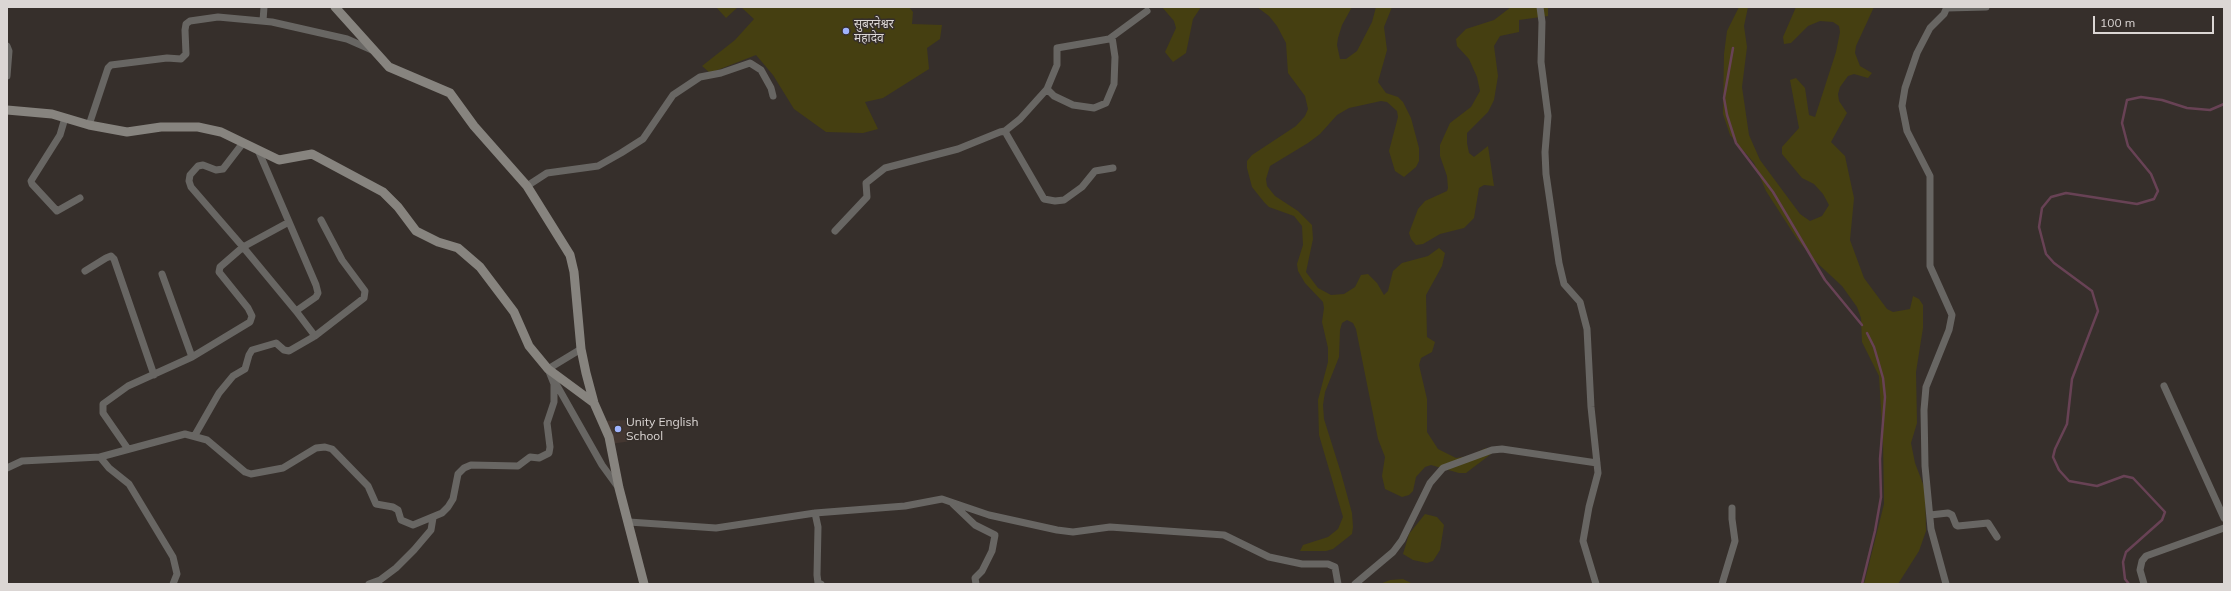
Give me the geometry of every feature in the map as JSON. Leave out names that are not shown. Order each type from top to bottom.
[{"type":"street","points":[[263,21],[264,7]]},
{"type":"street","points":[[335,7],[372,50],[389,67],[450,93],[474,126],[502,155],[527,186],[570,255],[574,272],[581,349],[594,403],[608,436],[619,488],[644,584]]},
{"type":"street","points":[[1540,7],[1542,22],[1541,62],[1548,116],[1545,152],[1546,174],[1564,284],[1580,302],[1587,329],[1591,407],[1598,473],[1582,541],[1596,584]]},
{"type":"street","points":[[1946,584],[1935,549],[1930,515],[1925,466],[1925,396],[1928,381],[1949,330],[1952,315],[1945,298],[1937,286],[1929,261],[1930,176],[1907,132],[1902,106],[1905,88],[1917,53],[1930,28],[1944,14],[1947,7],[1986,7]]},
{"type":"street","points":[[835,230],[867,197],[866,183],[885,168],[958,149],[1005,132],[1020,119],[1047,89],[1057,65],[1057,48],[1109,39],[1147,11]]},
{"type":"street","points":[[89,125],[108,68],[111,65],[166,58],[181,59],[186,54],[185,30],[186,24],[190,21],[218,17],[263,21],[346,39],[372,50]]},
{"type":"street","points":[[1047,89],[1054,96],[1072,105],[1094,108],[1106,103],[1114,84],[1115,57],[1112,37]]},
{"type":"street","points":[[7,46],[9,51],[7,76]]},
{"type":"street","points":[[527,186],[547,173],[598,166],[621,154],[643,139],[673,95],[700,77],[721,73],[750,63],[761,70],[771,88],[773,96]]},
{"type":"street","points":[[7,110],[52,114],[89,125],[127,132],[161,127],[198,127],[221,132],[279,160],[312,154],[383,192],[398,207],[416,231],[438,242],[458,248],[480,267],[514,312],[530,346],[548,369],[602,465],[619,488]]},
{"type":"street","points":[[65,118],[60,135],[32,181],[32,184],[57,211],[80,198]]},
{"type":"street","points":[[1005,132],[1019,152],[1030,176],[1044,199],[1054,201],[1064,200],[1082,187],[1094,172],[1113,168]]},
{"type":"street","points":[[243,143],[223,169],[216,170],[203,165],[198,166],[190,175],[189,181],[191,186],[296,311],[315,336]]},
{"type":"street","points":[[258,150],[318,293],[316,297],[296,311]]},
{"type":"street","points":[[195,435],[219,393],[233,376],[245,369],[248,356],[252,350],[276,343],[284,350],[289,351],[315,336],[364,298],[365,291],[342,260],[321,220]]},
{"type":"street","points":[[128,449],[103,413],[102,408],[106,401],[128,386],[192,357],[250,322],[252,316],[248,308],[220,272],[220,267],[243,247],[289,222]]},
{"type":"street","points":[[85,270],[110,256],[114,259],[154,375]]},
{"type":"street","points":[[162,274],[192,357]]},
{"type":"street","points":[[548,369],[581,349]]},
{"type":"street","points":[[548,369],[594,403]]},
{"type":"street","points":[[7,468],[22,461],[100,457],[185,434],[195,435],[207,440],[245,472],[251,474],[283,468],[316,448],[332,450],[368,486],[376,504],[398,510],[401,520],[407,524],[414,525],[434,518],[442,513],[453,499],[458,474],[464,468],[471,466],[518,466],[530,457],[539,458],[549,453],[550,447],[547,423],[554,402],[554,384],[548,369]]},
{"type":"street","points":[[2164,386],[2224,518]]},
{"type":"street","points":[[1355,584],[1393,552],[1402,540],[1430,483],[1443,468],[1492,450],[1502,449],[1597,463]]},
{"type":"street","points":[[100,457],[109,468],[130,484],[173,558],[176,574],[173,584]]},
{"type":"street","points":[[629,522],[708,528],[815,513],[905,506],[942,499],[989,515],[1057,530],[1073,532],[1110,527],[1224,535],[1269,558],[1302,564],[1328,564],[1335,567],[1338,584]]},
{"type":"street","points":[[951,502],[975,525],[995,535],[995,543],[988,560],[975,578],[976,584]]},
{"type":"street","points":[[1722,584],[1735,541],[1732,508]]},
{"type":"street","points":[[815,513],[818,527],[818,583],[821,584]]},
{"type":"street","points":[[1930,515],[1948,513],[1952,515],[1956,525],[1958,526],[1988,524],[1997,537]]},
{"type":"street","points":[[369,584],[380,580],[414,550],[431,530],[434,518]]},
{"type":"street","points":[[2144,584],[2140,570],[2142,561],[2146,556],[2224,528]]},
{"type":"shaded area","points":[[716,7],[738,7],[726,18]]},
{"type":"shaded area","points":[[741,7],[909,7],[913,12],[912,24],[942,25],[940,39],[927,48],[929,69],[883,98],[865,102],[878,129],[863,133],[826,132],[794,109],[773,75],[756,55],[710,73],[702,66],[735,40],[754,19]]},
{"type":"shaded area","points":[[1162,7],[1201,7],[1193,19],[1186,53],[1173,62],[1165,52],[1176,28],[1174,21]]},
{"type":"shaded area","points":[[1257,7],[1352,7],[1342,25],[1337,45],[1340,59],[1346,59],[1357,51],[1372,22],[1376,7],[1392,7],[1384,27],[1387,50],[1378,82],[1386,93],[1398,97],[1403,102],[1411,118],[1419,148],[1419,161],[1416,167],[1404,177],[1395,171],[1389,151],[1398,117],[1397,111],[1387,102],[1381,101],[1349,108],[1337,115],[1320,134],[1270,166],[1266,179],[1267,186],[1275,196],[1298,211],[1312,225],[1313,239],[1306,272],[1318,288],[1331,295],[1344,294],[1355,287],[1361,275],[1368,274],[1377,283],[1384,295],[1388,291],[1393,271],[1402,263],[1428,256],[1439,248],[1445,253],[1442,266],[1426,295],[1427,337],[1435,342],[1432,352],[1421,358],[1419,365],[1427,399],[1427,432],[1438,449],[1456,458],[1469,456],[1486,448],[1491,454],[1466,473],[1459,473],[1431,465],[1425,467],[1416,477],[1413,491],[1409,495],[1402,497],[1385,489],[1382,476],[1385,457],[1378,439],[1356,329],[1353,323],[1347,320],[1342,323],[1340,330],[1339,357],[1325,392],[1323,405],[1324,419],[1352,513],[1353,527],[1352,534],[1333,549],[1326,551],[1300,551],[1303,545],[1328,537],[1338,529],[1343,517],[1319,435],[1318,400],[1328,362],[1328,348],[1322,322],[1324,308],[1323,302],[1305,283],[1298,271],[1297,264],[1303,245],[1302,226],[1294,216],[1269,207],[1264,202],[1252,187],[1247,168],[1247,161],[1252,155],[1296,126],[1305,116],[1308,109],[1305,96],[1288,73],[1286,43],[1277,26],[1269,16]]},
{"type":"shaded area","points":[[1511,7],[1548,7],[1548,16],[1519,20],[1519,32],[1500,36],[1494,46],[1498,76],[1494,100],[1488,112],[1467,133],[1467,143],[1469,153],[1474,157],[1488,146],[1494,186],[1484,185],[1479,188],[1474,218],[1464,228],[1440,234],[1423,244],[1416,245],[1411,239],[1409,233],[1418,209],[1425,201],[1447,191],[1448,188],[1447,176],[1440,156],[1440,145],[1450,123],[1471,107],[1480,91],[1477,77],[1469,59],[1457,46],[1456,39],[1466,29],[1494,20]]},
{"type":"shaded area","points":[[1739,7],[1748,7],[1744,26],[1747,47],[1742,87],[1749,135],[1760,160],[1800,214],[1810,221],[1822,216],[1829,205],[1823,194],[1814,184],[1802,178],[1782,154],[1782,147],[1799,128],[1790,80],[1796,78],[1805,88],[1809,115],[1815,117],[1836,52],[1840,32],[1839,26],[1833,22],[1820,21],[1808,26],[1791,43],[1784,44],[1783,37],[1796,7],[1874,7],[1856,46],[1855,53],[1860,66],[1872,73],[1868,78],[1854,74],[1848,76],[1840,87],[1838,94],[1839,101],[1847,113],[1831,142],[1845,156],[1854,198],[1850,240],[1864,278],[1887,309],[1893,312],[1910,309],[1913,296],[1919,299],[1923,305],[1923,328],[1916,372],[1917,423],[1911,443],[1915,463],[1925,489],[1926,531],[1919,551],[1898,584],[1864,584],[1884,504],[1883,442],[1879,376],[1862,342],[1861,318],[1857,307],[1842,286],[1814,260],[1797,239],[1766,191],[1754,163],[1730,135],[1723,114],[1724,54],[1727,31]]},
{"type":"shaded area","name":"Unity English School","points":[[629,420],[631,441],[611,444],[603,421]]},
{"type":"shaded area","points":[[1425,514],[1437,517],[1444,525],[1440,550],[1433,561],[1427,563],[1413,560],[1403,554],[1409,534]]},
{"type":"shaded area","points":[[1403,579],[1413,584],[1380,584],[1390,580]]},
{"type":"waterway","points":[[1733,48],[1724,98],[1727,115],[1736,143],[1773,192],[1825,280],[1862,325]]},
{"type":"waterway","points":[[2129,584],[2125,579],[2123,562],[2126,552],[2162,520],[2165,512],[2133,478],[2124,476],[2097,486],[2069,481],[2059,470],[2053,457],[2055,449],[2067,424],[2072,379],[2098,311],[2092,291],[2054,263],[2046,254],[2039,227],[2042,208],[2051,197],[2066,193],[2137,204],[2154,199],[2158,191],[2151,174],[2128,146],[2122,123],[2127,100],[2141,97],[2162,100],[2187,108],[2210,110],[2224,104]]},
{"type":"waterway","points":[[1862,584],[1875,531],[1881,497],[1880,459],[1885,397],[1883,378],[1874,347],[1867,333]]},
{"type":"place","name":"सुबरनेश्वर महादेव","points":[[846,31]]},
{"type":"place","name":"Unity English School","points":[[618,429]]}]
